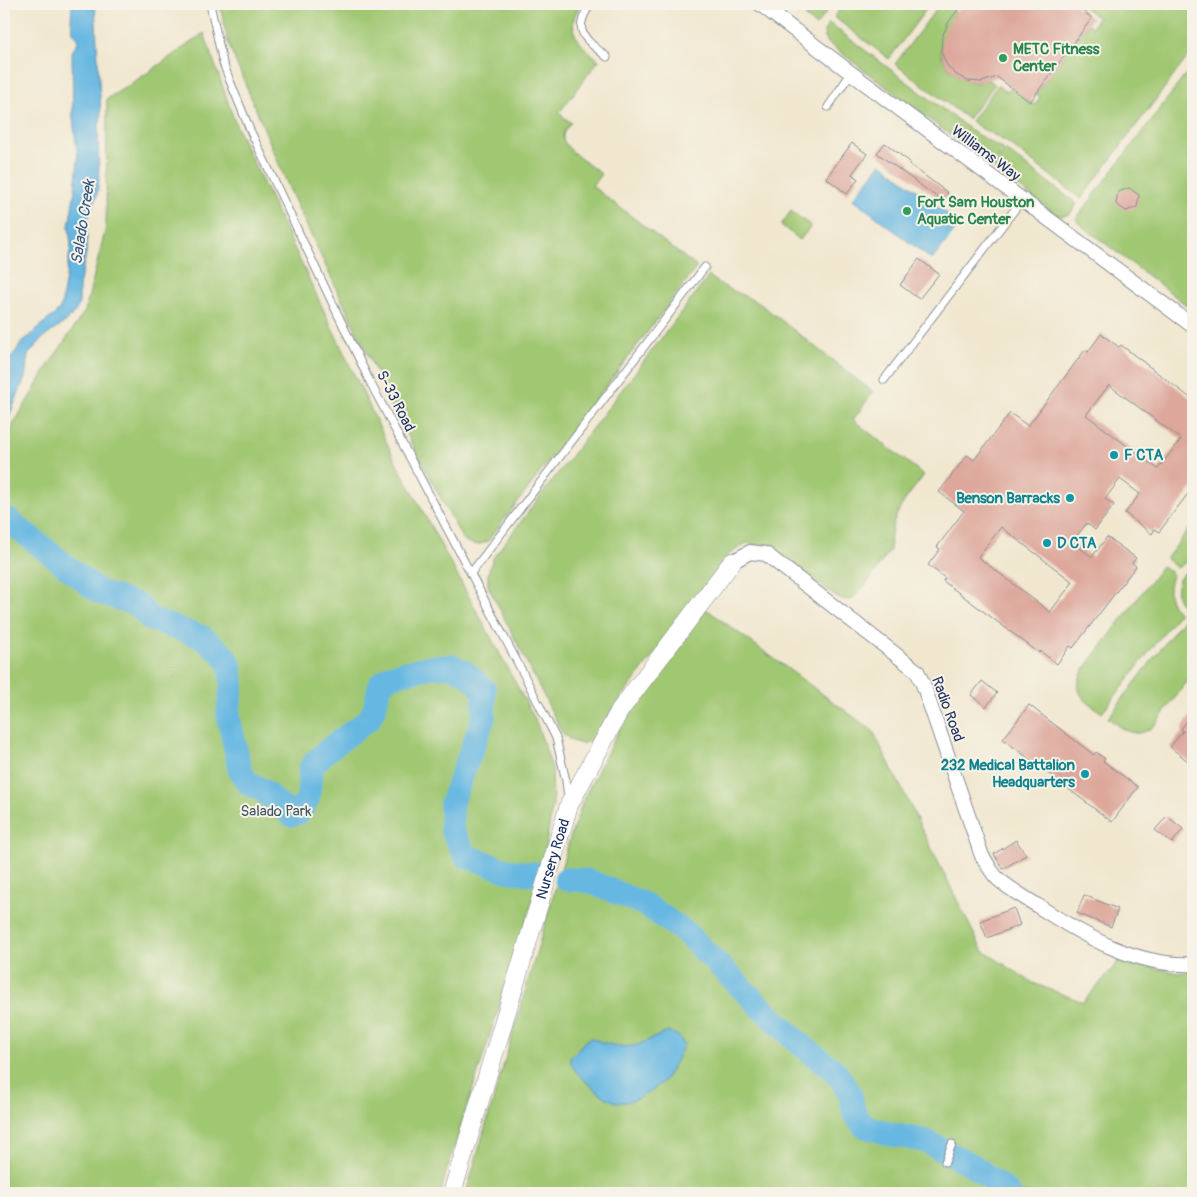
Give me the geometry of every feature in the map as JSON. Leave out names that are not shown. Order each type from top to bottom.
[{"type":"street","name":"Williams Way","points":[[760,4],[1193,326]]},
{"type":"street","name":"Radio Road","points":[[732,562],[750,552],[766,554],[917,671],[982,856],[996,877],[1070,927],[1119,950],[1149,960],[1182,965],[1193,964]]},
{"type":"street","name":"Nursery Road","points":[[452,1193],[569,805],[620,710],[732,562]]},
{"type":"lane","name":"S-33 Road","points":[[210,4],[224,63],[250,130],[370,382],[556,738],[566,781],[569,805]]},
{"type":"lane","points":[[591,4],[582,18],[582,29],[586,39],[607,56]]},
{"type":"lane","points":[[828,107],[851,73]]},
{"type":"lane","points":[[884,380],[1022,200]]},
{"type":"lane","points":[[471,573],[705,267]]},
{"type":"lane","points":[[944,1162],[952,1144]]},
{"type":"green space","points":[[220,4],[581,4],[573,21],[576,36],[585,48],[599,60],[559,113],[571,123],[564,133],[564,142],[573,152],[601,174],[592,186],[697,267],[488,541],[475,544],[468,543],[462,538],[393,408],[292,195],[230,48]]},
{"type":"green space","points":[[816,4],[826,4],[830,7],[816,26],[805,17]]},
{"type":"green space","points":[[844,4],[930,4],[889,59],[834,17]]},
{"type":"green space","points":[[940,4],[954,4],[955,13],[944,36],[941,50],[947,65],[955,73],[971,82],[988,80],[995,84],[968,119],[895,64]]},
{"type":"green space","points":[[1080,4],[1193,4],[1193,50],[1081,199],[1008,143],[971,121],[998,85],[1007,92],[1011,88],[1035,105],[1040,97],[1036,94],[1088,24],[1092,27],[1098,18]]},
{"type":"green space","points":[[829,23],[976,134],[1003,149],[998,156],[999,158],[1005,150],[1077,204],[1070,214],[1056,215],[828,43],[824,31]]},
{"type":"green space","name":"Salado Park","points":[[204,33],[237,128],[394,458],[536,721],[552,768],[553,804],[540,878],[441,1193],[4,1193],[4,458],[13,425],[50,363],[85,311],[106,227],[107,99]]},
{"type":"green space","points":[[1193,65],[1193,310],[1077,222],[1076,219]]},
{"type":"green space","points":[[791,211],[811,226],[800,240],[781,225]]},
{"type":"green space","points":[[709,276],[723,286],[759,303],[873,392],[853,420],[924,475],[904,501],[895,518],[892,527],[890,550],[865,586],[851,600],[840,599],[762,546],[747,543],[729,554],[610,713],[602,728],[593,739],[582,744],[572,741],[563,734],[488,586],[488,573],[493,558]]},
{"type":"green space","points":[[1193,524],[1193,559],[1177,568],[1166,559]]},
{"type":"green space","points":[[1162,566],[1173,574],[1169,584],[1169,594],[1172,604],[1179,613],[1102,713],[1085,700],[1079,691],[1083,671]]},
{"type":"green space","points":[[1193,567],[1193,613],[1180,603],[1176,590],[1181,577]]},
{"type":"green space","points":[[706,609],[873,731],[982,950],[1033,983],[1083,1002],[1120,960],[1178,973],[1193,971],[1193,1193],[466,1193],[570,838],[584,798],[628,712]]},
{"type":"green space","points":[[1185,617],[1193,620],[1193,674],[1154,726],[1141,733],[1130,732],[1124,729],[1108,718]]},
{"type":"water","name":"Salado Creek","points":[[72,4],[95,4],[101,117],[98,130],[99,179],[97,195],[88,218],[86,254],[79,286],[77,309],[68,320],[43,338],[28,355],[25,378],[4,425],[6,386],[4,385],[4,369],[22,342],[60,309],[71,246],[69,226],[78,158],[73,119],[72,52],[79,40],[73,32],[71,20]]},
{"type":"water","name":"Fort Sam Houston Aquatic Center","points":[[881,163],[960,224],[932,260],[853,199]]},
{"type":"water","points":[[668,1032],[677,1035],[684,1044],[666,1078],[656,1087],[636,1099],[622,1103],[609,1099],[580,1076],[571,1062],[570,1058],[586,1040],[591,1038],[623,1047],[636,1045]]},
{"type":"building","name":"METC Fitness Center","points":[[962,4],[1073,4],[1092,18],[1030,102],[997,77],[982,82],[968,81],[955,74],[946,64],[941,51],[942,37],[948,23]]},
{"type":"building","points":[[852,143],[867,154],[852,174],[858,179],[847,194],[826,178]]},
{"type":"building","points":[[885,143],[910,162],[909,164],[948,193],[942,201],[877,153]]},
{"type":"building","points":[[1129,188],[1139,195],[1137,207],[1126,211],[1116,204],[1118,192]]},
{"type":"building","points":[[919,259],[939,274],[919,299],[900,285]]},
{"type":"building","name":"Benson Barracks","points":[[1101,334],[1119,347],[1121,345],[1193,400],[1193,487],[1159,532],[1155,529],[1152,534],[1125,513],[1140,494],[1120,479],[1105,499],[1114,505],[1095,530],[1087,523],[1072,542],[1092,557],[1107,537],[1136,558],[1132,563],[1136,566],[1073,648],[1070,646],[1057,664],[1040,651],[1039,653],[943,581],[945,578],[928,565],[940,549],[937,547],[964,511],[939,492],[967,455],[974,460],[1010,413],[1028,426],[1085,350],[1088,352]],"holes":[[[1109,385],[1181,439],[1158,469],[1086,415]],[[1001,527],[1073,582],[1050,612],[978,557]]]},
{"type":"building","points":[[982,681],[997,693],[986,707],[971,695]]},
{"type":"building","name":"232 Medical Battalion Headquarters","points":[[1029,705],[1094,755],[1096,752],[1105,759],[1103,761],[1138,787],[1112,822],[1003,739]]},
{"type":"building","points":[[1193,712],[1193,765],[1170,747],[1183,731],[1181,729]]},
{"type":"building","points":[[1167,816],[1183,829],[1172,843],[1155,830]]},
{"type":"building","points":[[1016,840],[1026,855],[1003,869],[994,854]]},
{"type":"building","points":[[1084,895],[1118,909],[1111,927],[1077,913]]},
{"type":"building","points":[[1014,908],[1020,925],[987,938],[980,921]]},
{"type":"waterway","points":[[4,517],[99,592],[138,605],[150,619],[202,637],[222,653],[230,665],[232,684],[228,714],[240,771],[249,784],[262,790],[291,815],[300,812],[308,798],[311,767],[324,753],[369,719],[375,707],[380,684],[391,676],[429,667],[452,666],[468,674],[484,690],[484,717],[451,804],[452,831],[466,856],[508,871],[536,874]]},
{"type":"waterway","points":[[566,879],[589,881],[646,905],[686,933],[800,1044],[835,1071],[850,1093],[854,1113],[864,1126],[890,1134],[925,1141],[974,1166],[1009,1193]]},
{"type":"place","name":"METC Fitness Center","points":[[1003,58]]},
{"type":"place","name":"Fort Sam Houston Aquatic Center","points":[[907,211]]},
{"type":"place","name":"F CTA","points":[[1114,455]]},
{"type":"place","name":"Benson Barracks","points":[[1070,498]]},
{"type":"place","name":"D CTA","points":[[1047,543]]},
{"type":"place","name":"232 Medical Battalion Headquarters","points":[[1085,774]]}]
